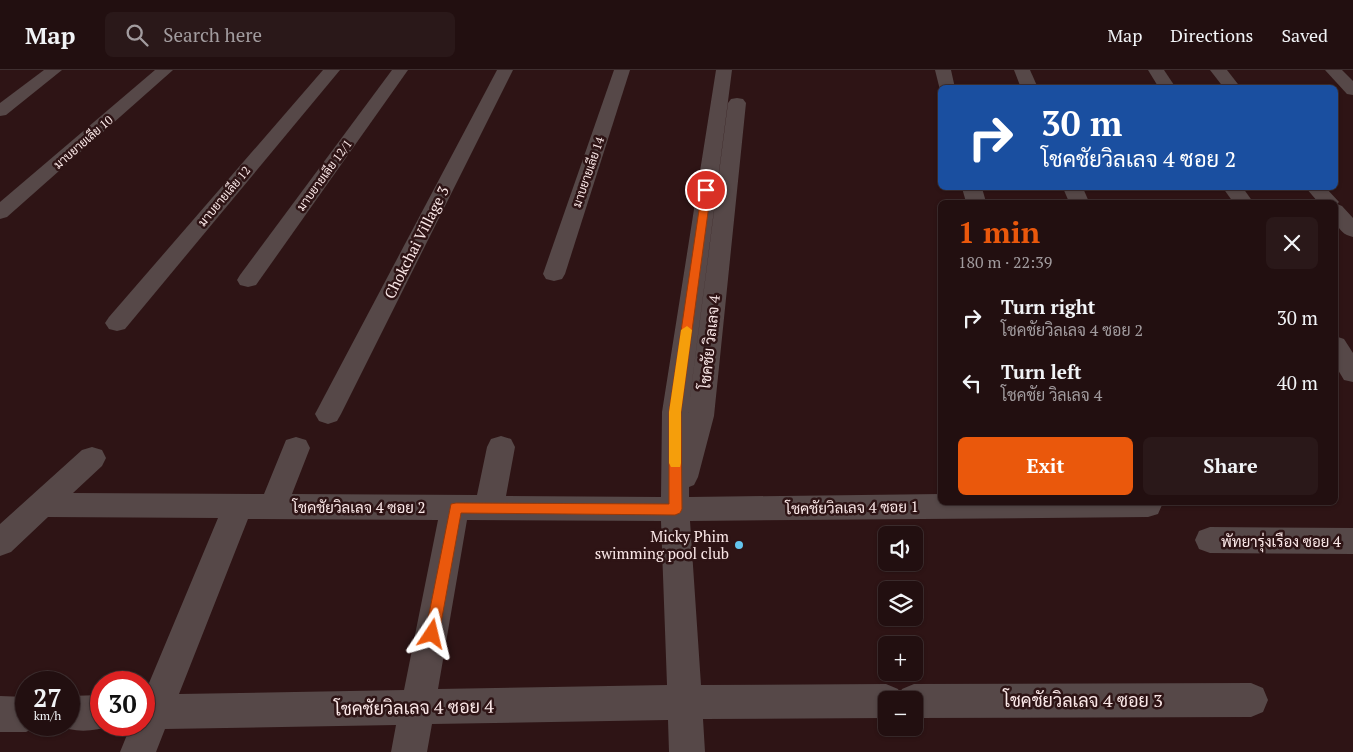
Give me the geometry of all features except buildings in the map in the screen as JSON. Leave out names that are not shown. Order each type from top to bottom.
[{"type":"street","points":[[0,111],[54,70]]},
{"type":"street","name":"มาบยายเลีย 10","points":[[0,213],[165,70]]},
{"type":"street","name":"มาบยายเลีย 12","points":[[117,323],[332,70]]},
{"type":"street","name":"มาบยายเลีย 12/1","points":[[248,280],[400,70]]},
{"type":"street","name":"Chokchai Village 3","points":[[328,414],[505,70]]},
{"type":"street","name":"มาบยายเลีย 14","points":[[554,274],[622,70]]},
{"type":"street","name":"โชคชัย วิลเลจ 4","points":[[687,752],[675,509],[701,416],[719,172],[724,70]]},
{"type":"street","name":"โชคชัย วิลเลจ 4","points":[[719,172],[741,70]]},
{"type":"street","points":[[943,70],[946,85]]},
{"type":"street","points":[[1022,70],[1029,85]]},
{"type":"street","points":[[1156,70],[1166,85]]},
{"type":"street","points":[[1218,70],[1230,85]]},
{"type":"street","points":[[1333,70],[1353,90]]},
{"type":"street","points":[[1318,190],[1327,200]]},
{"type":"street","points":[[1338,214],[1353,232]]},
{"type":"street","points":[[1338,350],[1353,373]]},
{"type":"street","points":[[489,508],[501,447]]},
{"type":"street","points":[[273,506],[296,448]]},
{"type":"street","points":[[0,543],[92,458]]},
{"type":"street","name":"โชคชัยวิลเลจ 4 ซอย 2","points":[[42,505],[675,509]]},
{"type":"street","name":"โชคชัยวิลเลจ 4 ซอย 1","points":[[675,509],[1053,505]]},
{"type":"street","points":[[155,697],[238,506]]},
{"type":"street","points":[[409,752],[456,508]]},
{"type":"street","name":"พัทยารุ่งเรือง ซอย 4","points":[[1210,540],[1353,541]]},
{"type":"street","name":"โชคชัยวิลเลจ 4 ซอย 3","points":[[923,701],[1251,700]]},
{"type":"street","points":[[685,702],[878,701]]},
{"type":"street","name":"โชคชัยวิลเลจ 4 ซอย 4","points":[[155,711],[685,702]]},
{"type":"street","points":[[0,714],[15,714]]},
{"type":"street","points":[[138,752],[142,736]]},
{"type":"slow traffic","points":[[675,463],[675,412],[687,330]]},
{"type":"place","name":"Micky Phim swimming pool club","points":[[739,545]]},
{"type":"route","points":[[432,634],[456,508],[675,509],[675,412],[706,190]]}]
